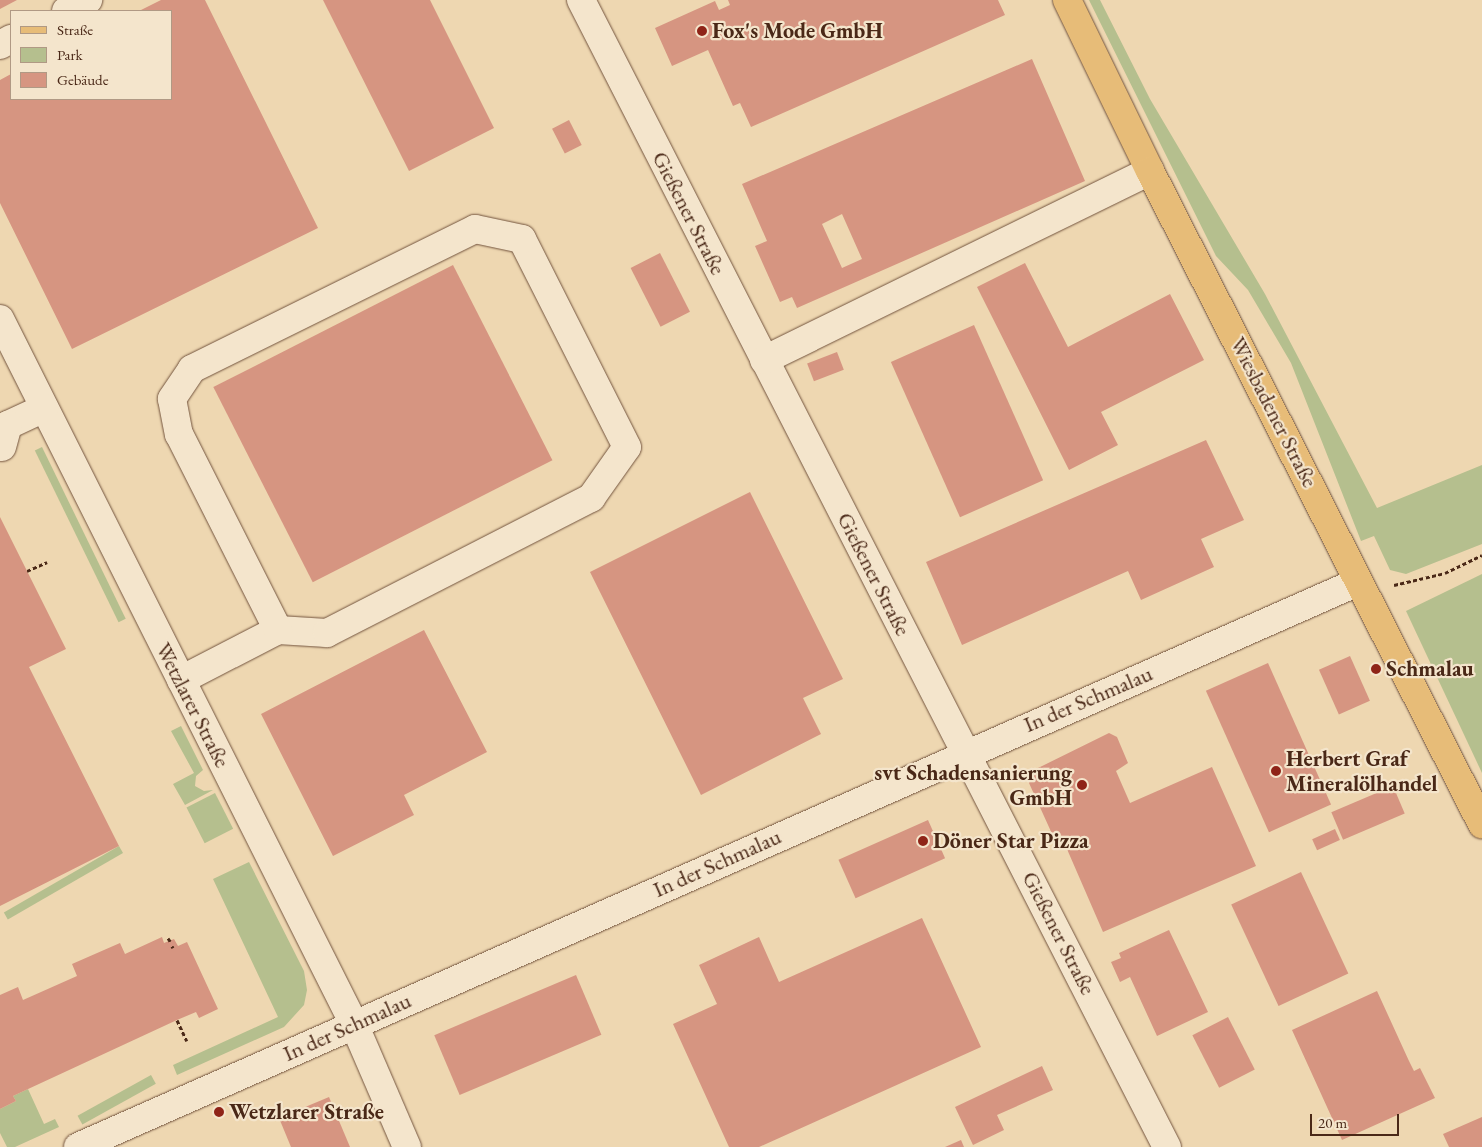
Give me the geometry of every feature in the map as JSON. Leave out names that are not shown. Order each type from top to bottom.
[{"type":"main road","name":"Wiesbadener Straße","points":[[1067,0],[1150,170],[1482,824]]},
{"type":"street","points":[[68,10],[88,0]]},
{"type":"street","name":"Gießener Straße","points":[[581,0],[1167,1147]]},
{"type":"street","points":[[764,360],[1150,170]]},
{"type":"street","points":[[181,680],[278,630],[327,633],[591,498],[627,447],[522,239],[475,229],[192,369],[172,399],[179,434],[278,630]]},
{"type":"street","name":"Wetzlarer Straße","points":[[0,319],[354,1024],[407,1147]]},
{"type":"street","points":[[4,431],[44,408]]},
{"type":"street","name":"In der Schmalau","points":[[78,1147],[965,753],[1358,582]]},
{"type":"path","points":[[1358,582],[1394,585],[1445,572],[1482,555]]},
{"type":"path","points":[[27,571],[47,562]]},
{"type":"path","points":[[177,1020],[187,1041]]},
{"type":"green space","points":[[1089,0],[1100,0],[1150,99],[1265,294],[1377,508],[1482,465],[1482,544],[1406,574],[1390,570],[1374,536],[1361,541],[1291,363],[1248,290],[1216,256]]},
{"type":"green space","points":[[42,447],[126,619],[119,622],[35,451]]},
{"type":"green space","points":[[1482,574],[1482,773],[1406,611]]},
{"type":"green space","points":[[181,726],[203,770],[196,776],[195,786],[204,791],[213,790],[185,805],[173,784],[194,773],[171,731]]},
{"type":"green space","points":[[215,793],[233,829],[205,843],[186,808]]},
{"type":"green space","points":[[119,846],[123,853],[8,919],[4,912]]},
{"type":"green space","points":[[249,862],[304,971],[307,990],[304,1005],[284,1027],[177,1075],[173,1065],[278,1017],[213,879]]},
{"type":"green space","points":[[151,1075],[156,1084],[82,1124],[78,1116]]},
{"type":"green space","points":[[28,1089],[44,1124],[55,1119],[59,1127],[15,1147],[7,1147],[0,1133],[0,1109],[16,1101],[13,1096]]},
{"type":"building","points":[[0,0],[17,0],[0,9]]},
{"type":"building","points":[[161,0],[205,0],[318,228],[72,349],[0,203],[0,80],[10,75],[10,100],[172,100],[172,10],[141,10]]},
{"type":"building","points":[[323,0],[430,0],[494,128],[409,171]]},
{"type":"building","points":[[728,0],[998,0],[1005,15],[751,127],[740,103],[733,106],[708,50],[672,66],[655,28],[715,1],[719,10],[730,5]]},
{"type":"building","points":[[1032,59],[1085,181],[797,308],[792,297],[780,302],[755,246],[767,241],[742,184]],"holes":[[[842,214],[862,259],[842,268],[822,224]]]},
{"type":"building","points":[[569,120],[582,145],[565,154],[552,129]]},
{"type":"building","points":[[660,253],[690,312],[661,327],[631,268]]},
{"type":"building","points":[[1025,263],[1068,347],[1170,294],[1204,360],[1101,412],[1118,445],[1069,470],[977,287]]},
{"type":"building","points":[[453,265],[552,460],[313,582],[213,387]]},
{"type":"building","points":[[974,325],[1043,480],[960,517],[891,362]]},
{"type":"building","points":[[837,352],[844,370],[814,381],[807,363]]},
{"type":"building","points":[[1206,440],[1244,520],[1201,539],[1214,567],[1141,600],[1128,571],[962,645],[926,562]]},
{"type":"building","points":[[750,492],[843,679],[803,698],[821,734],[701,795],[590,572]]},
{"type":"building","points":[[0,517],[66,649],[29,667],[119,846],[0,906]]},
{"type":"building","points":[[424,630],[487,752],[404,795],[414,815],[333,856],[261,714]]},
{"type":"building","points":[[1350,656],[1370,701],[1339,715],[1319,670]]},
{"type":"building","points":[[1268,663],[1331,805],[1269,832],[1206,691]]},
{"type":"building","points":[[1109,733],[1117,737],[1128,763],[1116,771],[1130,803],[1212,767],[1256,866],[1103,932],[1060,833],[1053,836],[1029,783],[1034,770]]},
{"type":"building","points":[[1393,786],[1405,814],[1343,840],[1331,812]]},
{"type":"building","points":[[928,820],[945,858],[856,898],[838,860]]},
{"type":"building","points":[[1335,829],[1340,840],[1317,850],[1312,839]]},
{"type":"building","points":[[1301,872],[1348,974],[1279,1006],[1231,905]]},
{"type":"building","points":[[922,918],[981,1047],[759,1147],[729,1147],[673,1024],[717,1004],[699,965],[759,937],[779,982]]},
{"type":"building","points":[[1169,930],[1208,1012],[1157,1036],[1130,977],[1120,982],[1111,962],[1121,958],[1119,953]]},
{"type":"building","points":[[162,937],[164,943],[174,939],[178,946],[187,942],[218,1009],[199,1018],[196,1012],[177,1020],[13,1096],[16,1101],[0,1109],[0,995],[18,987],[23,1000],[77,976],[72,964],[120,943],[125,954]]},
{"type":"building","points":[[576,975],[601,1035],[460,1095],[434,1035]]},
{"type":"building","points":[[1377,991],[1414,1071],[1420,1068],[1435,1098],[1342,1140],[1292,1030]]},
{"type":"building","points":[[1228,1017],[1255,1070],[1219,1088],[1192,1035]]},
{"type":"building","points":[[1042,1066],[1053,1090],[997,1115],[1004,1130],[973,1145],[955,1107]]},
{"type":"building","points":[[329,1097],[350,1147],[291,1147],[279,1118]]},
{"type":"building","points":[[1482,1117],[1482,1147],[1449,1147],[1443,1134]]},
{"type":"building","points":[[961,1140],[964,1147],[945,1147]]},
{"type":"place","name":"Fox's Mode GmbH","points":[[702,31]]},
{"type":"place","name":"Schmalau","points":[[1376,669]]},
{"type":"place","name":"Herbert Graf Mineralölhandel","points":[[1276,771]]},
{"type":"place","name":"svt Schadensanierung GmbH","points":[[1082,785]]},
{"type":"place","name":"Döner Star Pizza","points":[[923,841]]},
{"type":"place","name":"Wetzlarer Straße","points":[[219,1112]]}]
